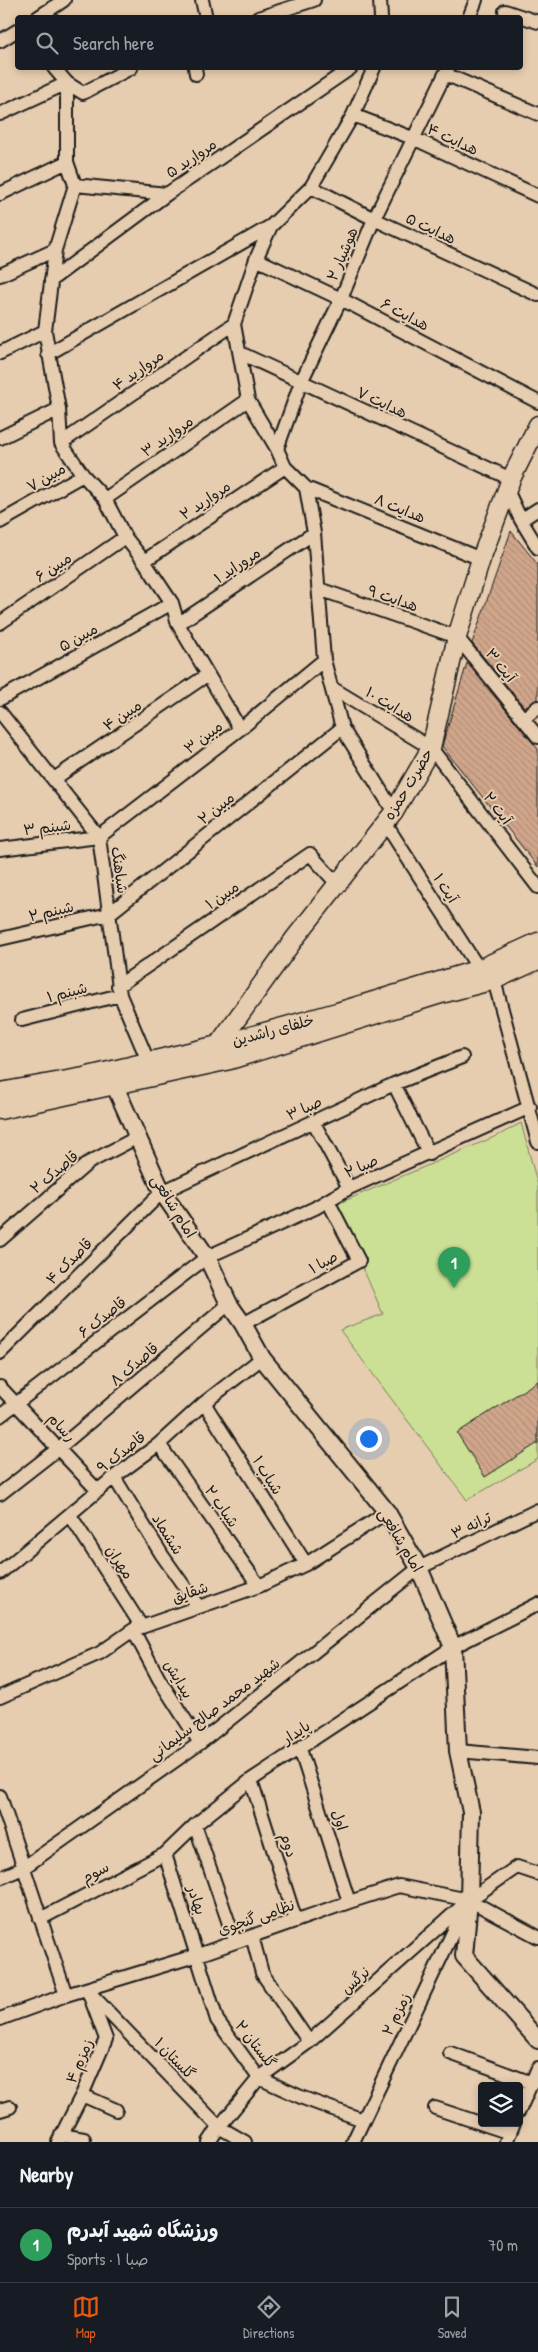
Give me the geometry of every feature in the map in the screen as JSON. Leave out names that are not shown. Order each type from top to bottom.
[{"type":"main road","name":"حضرت حمزه","points":[[218,1045],[295,938],[390,818],[432,748],[457,637],[481,559],[509,485],[538,425]]},
{"type":"main road","name":"خلفای راشدین","points":[[0,1092],[84,1077],[218,1045],[337,1012],[478,969],[538,942]]},
{"type":"main road","name":"خلفای راشدین","points":[[0,1110],[230,1060],[432,996],[494,980],[538,960]]},
{"type":"street","points":[[42,15],[64,0]]},
{"type":"street","points":[[202,0],[205,15]]},
{"type":"street","points":[[265,15],[289,4],[314,0]]},
{"type":"street","points":[[380,0],[381,15]]},
{"type":"street","points":[[469,15],[476,0]]},
{"type":"street","points":[[505,11],[517,15]]},
{"type":"street","points":[[523,17],[538,22]]},
{"type":"street","points":[[0,40],[15,32]]},
{"type":"street","points":[[56,70],[67,83],[83,93],[127,70]]},
{"type":"street","name":"مروارید ۵","points":[[52,280],[167,194],[348,70]]},
{"type":"street","points":[[48,354],[271,226],[311,187],[353,115],[373,70]]},
{"type":"street","points":[[446,71],[538,114]]},
{"type":"street","name":"هوشیار ۲","points":[[278,449],[301,382],[341,299],[374,219],[415,139],[446,71]]},
{"type":"street","points":[[0,114],[67,83]]},
{"type":"street","points":[[67,83],[67,162],[75,184],[55,250],[44,331],[59,409],[61,443],[83,475],[105,499],[125,537],[144,561],[172,603],[178,624],[240,729]]},
{"type":"street","name":"هدایت ۴","points":[[353,115],[415,139],[538,196]]},
{"type":"street","points":[[0,194],[67,162]]},
{"type":"street","points":[[75,184],[167,194]]},
{"type":"street","name":"هدایت ۵","points":[[311,187],[374,219],[538,295]]},
{"type":"street","points":[[271,226],[256,259],[234,324],[248,400],[278,449],[285,467],[306,488]]},
{"type":"street","points":[[0,275],[55,250]]},
{"type":"street","name":"هدایت ۶","points":[[256,259],[341,299],[538,402]]},
{"type":"street","name":"مروارید ۴","points":[[61,443],[234,324]]},
{"type":"street","points":[[0,353],[44,331]]},
{"type":"street","name":"هدایت ۷","points":[[240,352],[509,485]]},
{"type":"street","name":"مروارید ۳","points":[[105,499],[248,400]]},
{"type":"street","points":[[0,438],[59,409]]},
{"type":"street","name":"مروارید ۲","points":[[144,561],[285,467]]},
{"type":"street","name":"مبین ۷","points":[[0,522],[83,475]]},
{"type":"street","points":[[509,485],[521,520],[538,548]]},
{"type":"street","name":"آیت ۱","points":[[306,488],[314,533],[324,660],[342,728],[390,818],[478,969]]},
{"type":"street","name":"هدایت ۸","points":[[306,488],[481,559]]},
{"type":"street","points":[[521,520],[538,509]]},
{"type":"street","name":"مروراید ۱","points":[[178,624],[314,533]]},
{"type":"street","name":"مبین ۶","points":[[0,622],[125,537]]},
{"type":"street","name":"هدایت ۹","points":[[319,589],[457,637]]},
{"type":"street","name":"مبین ۵","points":[[0,699],[172,603]]},
{"type":"street","name":"آیت ۳","points":[[457,637],[538,737]]},
{"type":"street","name":"مبین ۳","points":[[99,837],[240,729],[324,660]]},
{"type":"street","name":"مبین ۴","points":[[54,779],[207,676]]},
{"type":"street","name":"هدایت ۱۰","points":[[332,688],[432,748]]},
{"type":"street","points":[[523,719],[538,707]]},
{"type":"street","name":"شباهنگ","points":[[0,712],[99,837],[119,990],[148,1061]]},
{"type":"street","name":"مبین ۲","points":[[109,914],[342,728]]},
{"type":"street","name":"آیت ۲","points":[[432,748],[538,887]]},
{"type":"street","name":"شبنم ۳","points":[[0,849],[99,837]]},
{"type":"street","name":"مبین ۱","points":[[119,990],[310,854],[338,885]]},
{"type":"street","name":"شبنم ۲","points":[[0,939],[109,914]]},
{"type":"street","points":[[494,980],[538,1142]]},
{"type":"street","name":"شبنم ۱","points":[[22,1020],[119,990]]},
{"type":"street","name":"صبا ۳","points":[[162,1192],[394,1084],[462,1057]]},
{"type":"street","name":"امام شافعی","points":[[114,1084],[136,1138],[162,1192],[207,1257],[230,1304],[262,1358],[386,1512],[419,1568],[453,1647],[458,1751],[470,1812],[469,1900],[464,1956],[538,2040]]},
{"type":"street","points":[[394,1084],[429,1154]]},
{"type":"street","name":"صبا ۲","points":[[207,1257],[328,1201],[349,1188],[429,1154],[530,1107]]},
{"type":"street","points":[[313,1122],[349,1188]]},
{"type":"street","name":"قاصدک ۲","points":[[0,1240],[88,1163],[136,1138]]},
{"type":"street","name":"قاصدک ۴","points":[[0,1353],[162,1192]]},
{"type":"street","name":"صبا ۱","points":[[243,1324],[359,1261],[328,1201]]},
{"type":"street","name":"قاصدک ۶","points":[[0,1416],[207,1257]]},
{"type":"street","name":"قاصدک ۸","points":[[0,1494],[59,1448],[230,1304]]},
{"type":"street","name":"قاصدک ۹","points":[[0,1573],[114,1477],[159,1444],[204,1403],[262,1358]]},
{"type":"street","name":"رسام","points":[[0,1387],[98,1491]]},
{"type":"street","name":"شباب ۱","points":[[204,1403],[306,1564]]},
{"type":"street","name":"شباب ۲","points":[[159,1444],[259,1586]]},
{"type":"street","name":"ششماد","points":[[114,1477],[162,1555],[198,1606]]},
{"type":"street","name":"ترانه ۳","points":[[419,1568],[538,1510]]},
{"type":"street","name":"شقایق","points":[[0,1697],[100,1653],[138,1628],[259,1586],[306,1564],[386,1512]]},
{"type":"street","name":"مهران","points":[[70,1515],[138,1628]]},
{"type":"street","name":"شهید محمد صالح سلیمانی","points":[[0,1878],[23,1868],[200,1743],[419,1568]]},
{"type":"street","name":"پایدار","points":[[165,1854],[195,1824],[251,1780],[453,1647],[538,1604]]},
{"type":"street","name":"پیدایش","points":[[138,1628],[159,1679],[200,1743]]},
{"type":"street","name":"اول","points":[[300,1748],[349,1902]]},
{"type":"street","points":[[458,1751],[538,1758]]},
{"type":"street","name":"دوم","points":[[251,1780],[296,1920]]},
{"type":"street","points":[[0,1796],[66,1995]]},
{"type":"street","points":[[195,1824],[235,1941]]},
{"type":"street","name":"سوم","points":[[40,1919],[165,1854]]},
{"type":"street","name":"بهادر","points":[[165,1854],[198,1955]]},
{"type":"street","points":[[469,1900],[517,1867],[538,1874]]},
{"type":"street","name":"نظامی گنجوی","points":[[0,2019],[66,1995],[198,1955],[399,1886],[469,1900],[538,1937]]},
{"type":"street","name":"نرگس","points":[[210,2142],[218,2127],[259,2078],[309,2042],[469,1900]]},
{"type":"street","name":"زمزم ۲","points":[[353,2142],[469,1900]]},
{"type":"street","points":[[252,1936],[262,1972],[309,2042]]},
{"type":"street","name":"گلستان ۲","points":[[198,1955],[217,2020],[259,2078],[304,2098],[363,2120]]},
{"type":"street","name":"زمزم ۴","points":[[59,2139],[82,2095],[106,2039],[87,1990]]},
{"type":"street","name":"گلستان ۱","points":[[87,1990],[218,2127],[244,2142]]},
{"type":"street","points":[[450,2053],[532,2083]]},
{"type":"street","points":[[523,2102],[538,2068]]},
{"type":"street","points":[[82,2095],[116,2110]]},
{"type":"street","points":[[435,2108],[510,2133]]},
{"type":"street","points":[[59,2139],[84,2139]]},
{"type":"green space","points":[[521,1123],[538,1186],[538,1459],[467,1500],[340,1330],[383,1314],[335,1205],[501,1134]]},
{"type":"building","points":[[511,531],[538,565],[538,699],[524,707],[472,643]]},
{"type":"building","points":[[467,663],[538,749],[538,867],[442,746]]},
{"type":"building","points":[[538,1381],[538,1443],[485,1477],[457,1433]]},
{"type":"place","name":"ورزشگاه شهید آبدرم","points":[[454,1288]]}]
